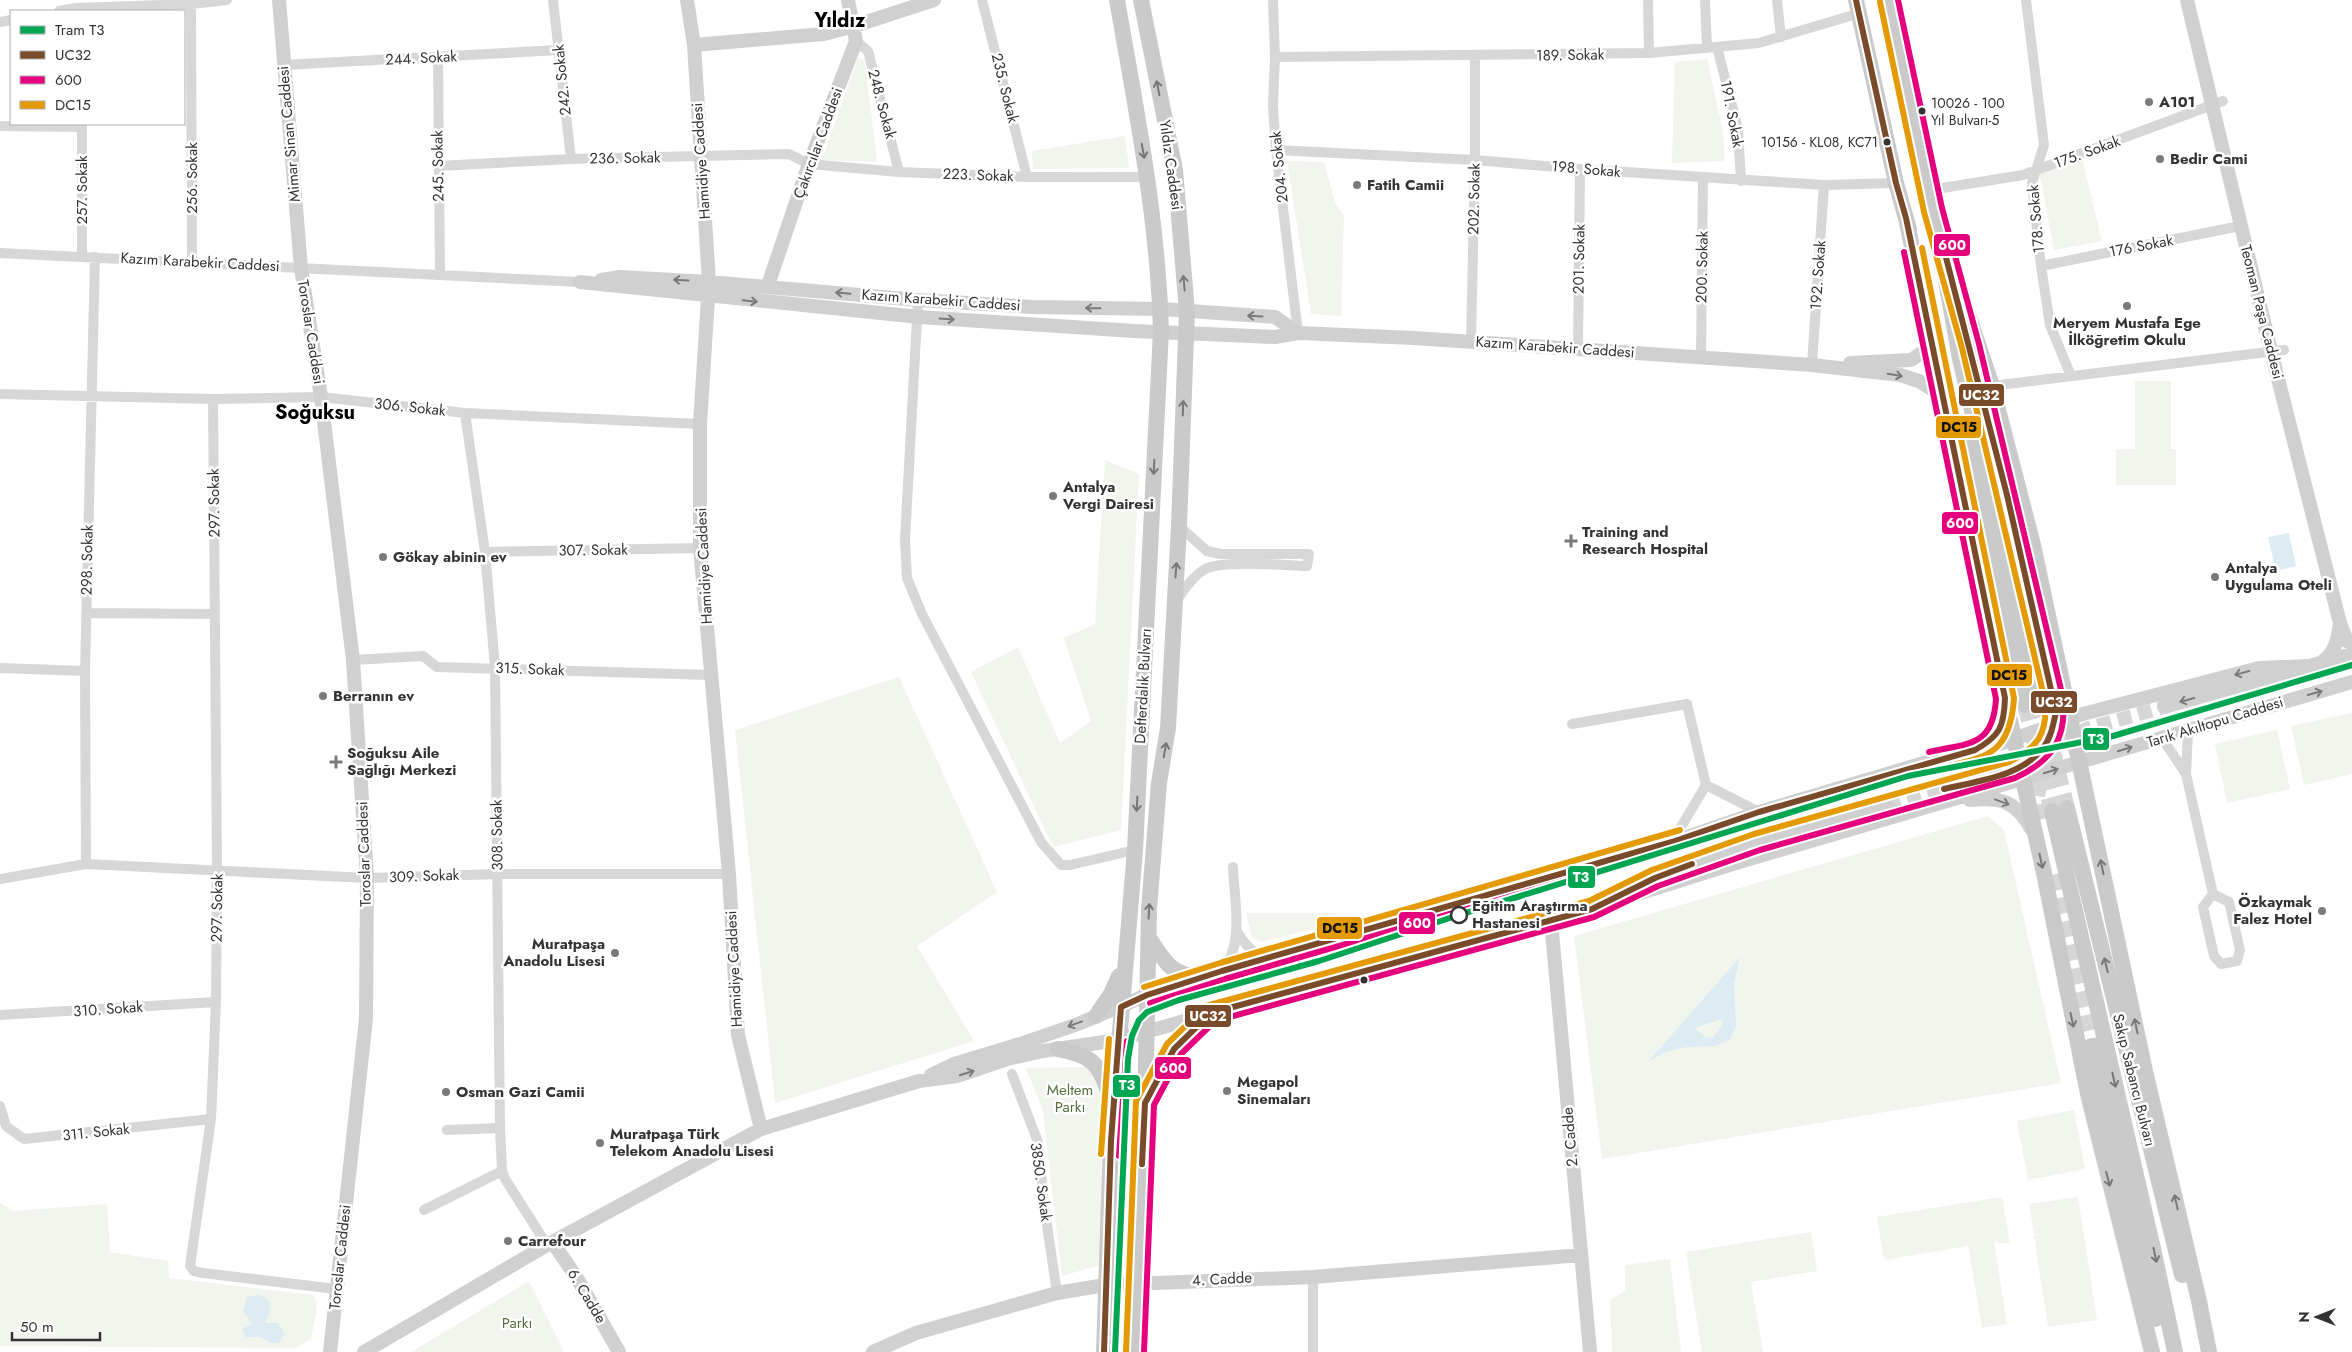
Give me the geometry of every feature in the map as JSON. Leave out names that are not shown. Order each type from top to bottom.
[{"type":"main road","name":"Yıldız Caddesi","points":[[1117,0],[1147,177],[1161,308],[1161,331]]},
{"type":"main road","name":"Yıldız Caddesi","points":[[1141,0],[1175,170],[1187,311],[1185,332]]},
{"type":"main road","points":[[1858,7],[1896,183],[2033,703],[1960,359],[1930,190],[1889,0]]},
{"type":"main road","points":[[1933,210],[1992,386],[2033,545],[2079,763],[2209,1352]]},
{"type":"main road","points":[[1933,210],[1970,346],[2007,495]]},
{"type":"main road","points":[[1906,218],[2098,1141],[2152,1352]]},
{"type":"main road","name":"Defterdalık Bulvarı","points":[[1104,1352],[1113,1104],[1134,850],[1161,331]]},
{"type":"main road","name":"Defterdalık Bulvarı","points":[[1135,1352],[1145,1103],[1149,938],[1159,783],[1168,728],[1179,526],[1185,332]]},
{"type":"main road","name":"Sakıp Sabancı Bulvarı","points":[[2175,1352],[2059,809],[2201,1352]]},
{"type":"main road","points":[[1149,938],[1169,968],[1185,976],[1201,978]]},
{"type":"main road","points":[[1096,1016],[1111,994],[1119,977],[1126,950]]},
{"type":"main road","points":[[1145,1103],[1174,1050],[1211,1013]]},
{"type":"main road","points":[[2092,1046],[2163,1352]]},
{"type":"main road","points":[[1058,1049],[1077,1052],[1090,1059],[1100,1069],[1113,1104]]},
{"type":"street","points":[[62,10],[76,6],[191,4],[227,0]]},
{"type":"street","name":"Mimar Sinan Caddesi","points":[[279,0],[282,65],[300,268]]},
{"type":"street","name":"242. Sokak","points":[[553,0],[571,159]]},
{"type":"street","name":"Hamidiye Caddesi","points":[[687,0],[694,46],[709,282],[700,424],[700,548],[729,874],[738,1035],[761,1129]]},
{"type":"street","name":"Çakırcılar Caddesi","points":[[768,285],[809,164],[856,41],[848,0]]},
{"type":"street","points":[[694,46],[824,34],[934,0]]},
{"type":"street","name":"235. Sokak","points":[[982,0],[1027,177]]},
{"type":"street","name":"204. Sokak","points":[[1273,0],[1275,57],[1273,106],[1276,150],[1298,333]]},
{"type":"street","points":[[1648,0],[1649,53]]},
{"type":"street","name":"191. Sokak","points":[[1705,0],[1712,47],[1738,129],[1741,181]]},
{"type":"street","points":[[1777,0],[1780,37]]},
{"type":"street","name":"178. Sokak","points":[[2026,0],[2044,145],[2032,183],[2041,266],[2050,325],[2071,376]]},
{"type":"street","name":"Teoman Paşa Caddesi","points":[[2187,0],[2217,104],[2240,226],[2277,350],[2340,624]]},
{"type":"street","name":"256. Sokak","points":[[191,4],[192,262]]},
{"type":"street","name":"189. Sokak","points":[[1275,57],[1649,53],[1760,43],[1858,7]]},
{"type":"street","name":"248. Sokak","points":[[856,41],[868,51],[899,172]]},
{"type":"street","name":"244. Sokak","points":[[282,65],[560,50]]},
{"type":"street","name":"202. Sokak","points":[[1471,342],[1475,56]]},
{"type":"street","name":"245. Sokak","points":[[438,57],[440,275]]},
{"type":"street","name":"175. Sokak","points":[[1930,190],[2023,175],[2217,104]]},
{"type":"street","points":[[0,126],[82,125]]},
{"type":"street","name":"257. Sokak","points":[[82,125],[82,256]]},
{"type":"street","name":"198. Sokak","points":[[1276,150],[1475,160],[1741,181],[1824,185],[1896,183]]},
{"type":"street","name":"236. Sokak","points":[[438,166],[571,159],[789,154],[809,164]]},
{"type":"street","name":"223. Sokak","points":[[809,164],[899,172],[1027,177],[1147,177]]},
{"type":"street","name":"201. Sokak","points":[[1578,348],[1580,169]]},
{"type":"street","name":"200. Sokak","points":[[1701,357],[1703,178]]},
{"type":"street","name":"192. Sokak","points":[[1812,365],[1824,185]]},
{"type":"street","name":"176 Sokak","points":[[2041,266],[2240,226]]},
{"type":"street","name":"Kazım Karabekir Caddesi","points":[[0,252],[580,282],[708,297],[918,317],[1134,331],[1275,337],[1298,333],[1578,348],[1812,365]]},
{"type":"street","name":"298. Sokak","points":[[86,864],[84,671],[95,257]]},
{"type":"street","name":"Toroslar Caddesi","points":[[300,268],[321,398],[353,660],[367,878],[366,1018],[330,1352]]},
{"type":"street","name":"Kazım Karabekir Caddesi","points":[[580,282],[620,277],[768,285],[918,300],[1034,307],[1161,308],[1275,317],[1298,333]]},
{"type":"street","points":[[918,300],[905,540],[907,578],[922,614],[1041,842],[1061,865],[1070,865],[1134,850]]},
{"type":"street","points":[[1812,365],[1911,360],[1932,346]]},
{"type":"street","points":[[1992,386],[2277,350]]},
{"type":"street","points":[[1812,365],[1900,375],[1919,381],[1942,396]]},
{"type":"street","name":"306. Sokak","points":[[0,394],[213,399],[321,398],[465,414],[700,424]]},
{"type":"street","name":"297. Sokak","points":[[213,399],[218,869],[216,1002],[211,1119],[190,1266],[194,1271],[336,1289]]},
{"type":"street","name":"308. Sokak","points":[[465,414],[485,552],[495,667],[502,1172],[550,1244]]},
{"type":"street","points":[[1174,604],[1193,579],[1206,569],[1220,565],[1307,566],[1309,554],[1221,554],[1207,551],[1179,526]]},
{"type":"street","name":"307. Sokak","points":[[485,552],[700,548]]},
{"type":"street","points":[[86,613],[215,614]]},
{"type":"street","points":[[2340,624],[2347,641],[2352,644]]},
{"type":"street","points":[[364,1352],[550,1244],[761,1129],[919,1081],[954,1064],[1020,1044],[1121,1007],[1147,995],[1222,971],[1672,842],[1760,812],[2014,739],[2070,719],[2259,668],[2314,664],[2334,648],[2340,624]]},
{"type":"street","points":[[2164,707],[2352,654]]},
{"type":"street","name":"315. Sokak","points":[[353,660],[423,656],[437,667],[495,667],[711,675]]},
{"type":"street","points":[[0,668],[84,671]]},
{"type":"street","name":"Tarık Akıltopu Caddesi","points":[[2024,779],[2352,682]]},
{"type":"street","points":[[1975,750],[1993,740],[2001,730],[2005,714],[2005,698]]},
{"type":"street","points":[[1572,724],[1687,704],[1706,785],[1672,842]]},
{"type":"street","points":[[2188,731],[2186,774],[2213,894]]},
{"type":"street","points":[[2162,738],[2186,774]]},
{"type":"street","points":[[919,1081],[957,1076],[1007,1059],[1118,1040],[1393,961],[1551,921],[1736,863],[2024,779]]},
{"type":"street","points":[[1706,785],[1760,812]]},
{"type":"street","points":[[1937,803],[1998,799],[2022,814],[2036,836]]},
{"type":"street","points":[[1592,909],[1655,878],[1706,859],[1887,805]]},
{"type":"street","name":"309. Sokak","points":[[0,879],[86,864],[218,869],[367,878],[498,874],[729,874]]},
{"type":"street","points":[[1222,971],[1229,963],[1236,930],[1233,867]]},
{"type":"street","points":[[2213,894],[2229,902],[2240,950],[2237,961],[2221,964],[2214,956],[2203,907],[2213,894]]},
{"type":"street","name":"2. Cadde","points":[[1551,921],[1590,1352]]},
{"type":"street","points":[[1236,930],[1248,947],[1258,955],[1268,958]]},
{"type":"street","name":"310. Sokak","points":[[0,1016],[216,1002]]},
{"type":"street","name":"3850. Sokak","points":[[1012,1074],[1038,1142],[1044,1205],[1057,1293]]},
{"type":"street","name":"311. Sokak","points":[[0,1106],[6,1126],[24,1139],[211,1119]]},
{"type":"street","points":[[447,1130],[500,1128]]},
{"type":"street","points":[[424,1210],[502,1172]]},
{"type":"street","name":"6. Cadde","points":[[550,1244],[578,1278],[619,1352]]},
{"type":"street","name":"4. Cadde","points":[[872,1352],[916,1334],[1057,1293],[1106,1285],[1313,1277],[1581,1255]]},
{"type":"street","points":[[1313,1277],[1313,1352]]},
{"type":"green space","points":[[858,57],[865,61],[877,162],[822,160]]},
{"type":"green space","points":[[1707,59],[1722,127],[1725,161],[1672,163],[1675,62]]},
{"type":"green space","points":[[1125,136],[1129,168],[1033,169],[1032,151]]},
{"type":"green space","points":[[2082,159],[2102,241],[2054,250],[2039,171]]},
{"type":"green space","points":[[1287,161],[1324,162],[1335,203],[1344,216],[1341,316],[1311,314]]},
{"type":"green space","points":[[2135,381],[2171,381],[2171,449],[2176,449],[2176,485],[2116,485],[2116,449],[2135,449]]},
{"type":"green space","points":[[1105,460],[1139,474],[1121,830],[1053,847],[971,672],[1018,647],[1060,743],[1091,721],[1064,638],[1095,624]]},
{"type":"green space","points":[[899,677],[997,892],[917,946],[974,1041],[775,1103],[735,730]]},
{"type":"green space","points":[[2352,713],[2352,774],[2304,785],[2291,726]]},
{"type":"green space","points":[[2277,730],[2290,789],[2227,803],[2215,744]]},
{"type":"green space","points":[[1988,816],[2004,830],[2061,1083],[1602,1159],[1574,936]]},
{"type":"green space","points":[[1246,913],[1335,913],[1338,923],[1261,942],[1252,938]]},
{"type":"green space","name":"Meltem Parkı","points":[[1090,1067],[1100,1075],[1103,1264],[1062,1276],[1043,1111],[1026,1068]]},
{"type":"green space","points":[[2074,1110],[2085,1169],[2028,1180],[2017,1121]]},
{"type":"green space","points":[[2002,1197],[2010,1244],[1994,1242],[2007,1324],[1982,1328],[1968,1246],[1884,1260],[1877,1217]]},
{"type":"green space","points":[[2078,1197],[2097,1320],[2048,1327],[2034,1236],[2040,1234],[2034,1235],[2029,1204]]},
{"type":"green space","points":[[0,1203],[13,1211],[107,1204],[110,1252],[168,1261],[169,1278],[314,1295],[317,1308],[311,1339],[296,1348],[0,1346]]},
{"type":"green space","points":[[1811,1232],[1817,1271],[1751,1282],[1763,1352],[1702,1352],[1686,1252]]},
{"type":"green space","points":[[1670,1259],[1681,1352],[1612,1352],[1610,1300],[1625,1291],[1625,1265]]},
{"type":"green space","name":"Parkı","points":[[529,1281],[564,1352],[411,1352]]},
{"type":"shaded area","points":[[2289,533],[2296,566],[2276,571],[2268,537]]},
{"type":"shaded area","points":[[1740,957],[1734,984],[1736,1026],[1730,1039],[1716,1046],[1687,1047],[1665,1052],[1648,1062]],"holes":[[[1722,1019],[1723,1023],[1713,1038],[1705,1037],[1696,1029],[1697,1027]]]},
{"type":"shaded area","points":[[260,1295],[269,1301],[270,1312],[265,1323],[278,1323],[285,1334],[279,1343],[271,1343],[261,1337],[245,1337],[242,1329],[252,1324],[243,1311],[247,1297]]},
{"type":"tunnel","points":[[2007,495],[2054,700],[2055,724],[2045,746]]},
{"type":"tunnel","points":[[2040,701],[2067,808]]},
{"type":"tunnel","points":[[2025,705],[2052,811]]},
{"type":"tunnel","points":[[2049,763],[2064,744],[2086,729],[2164,707]]},
{"type":"tunnel","points":[[1887,805],[2012,770],[2032,761],[2045,746]]},
{"type":"tunnel","points":[[2039,820],[2038,790],[2049,763]]},
{"type":"tunnel","points":[[2052,875],[2092,1046]]},
{"type":"tram line","name":"T3","points":[[1115,1352],[1128,1059],[1132,1036],[1139,1020],[1147,1012],[1179,1000],[1319,961],[1459,915],[1908,776],[2113,736],[2352,665]]},
{"type":"transit line","name":"UC32","points":[[1104,1352],[1111,1141],[1121,1007],[1147,995],[1222,971],[1672,842],[1759,812],[1975,750],[1990,740],[1999,730],[2002,724],[2005,698],[1906,218],[1896,183],[1856,0]]},
{"type":"transit line","name":"600","points":[[1144,1352],[1154,1105],[1181,1054],[1215,1021],[1594,917],[1658,886],[1760,850],[2015,778],[2039,764],[2054,747],[2062,725],[2064,713],[2063,698],[1979,344],[1942,208],[1898,0]]},
{"type":"transit line","name":"DC15","points":[[1126,1352],[1136,1101],[1167,1044],[1206,1006],[1589,901],[1652,870],[1754,834],[2009,762],[2027,751],[2039,739],[2045,722],[2045,701],[1962,348],[1924,212],[1880,2]]},
{"type":"transit line","name":"UC32","points":[[1942,242],[2007,495],[2056,712],[2046,744],[2034,758],[2023,766],[1998,776],[1944,789]]},
{"type":"transit line","name":"DC15","points":[[1922,248],[2014,698],[2007,733],[2000,744],[1991,752],[1980,757],[1933,770]]},
{"type":"transit line","name":"600","points":[[1904,252],[1996,699],[1994,715],[1990,726],[1984,734],[1967,744],[1929,752]]},
{"type":"transit line","name":"DC15","points":[[1144,987],[1220,963],[1680,830]]},
{"type":"transit line","name":"600","points":[[1150,1003],[1225,979],[1684,846]]},
{"type":"transit line","name":"UC32","points":[[1142,1164],[1145,1103],[1174,1049],[1211,1013],[1592,909],[1655,878],[1692,864]]},
{"type":"transit line","name":"DC15","points":[[1101,1154],[1109,1039]]},
{"type":"transit line","name":"600","points":[[1119,1156],[1127,1041]]},
{"type":"place","name":"A101","points":[[2149,102]]},
{"type":"place","name":"10026 - 100 Yıl Bulvarı-5","points":[[1922,111]]},
{"type":"place","name":"10156 - KL08, KC71","points":[[1887,142]]},
{"type":"place","name":"Bedir Cami","points":[[2160,159]]},
{"type":"place","name":"Fatih Camii","points":[[1357,185]]},
{"type":"place","name":"Meryem Mustafa Ege İlköğretim Okulu","points":[[2127,306]]},
{"type":"place","name":"Antalya Vergi Dairesi","points":[[1053,496]]},
{"type":"place","name":"Training and Research Hospital","points":[[1571,541]]},
{"type":"place","name":"Gökay abinin ev","points":[[383,557]]},
{"type":"place","name":"Antalya Uygulama Oteli","points":[[2215,577]]},
{"type":"place","name":"Berranın ev","points":[[323,696]]},
{"type":"place","name":"Soğuksu Aile Sağlığı Merkezi","points":[[336,762]]},
{"type":"place","name":"Özkaymak Falez Hotel","points":[[2322,911]]},
{"type":"place","name":"Eğitim Araştırma Hastanesi","points":[[1459,915]]},
{"type":"place","name":"Muratpaşa Anadolu Lisesi","points":[[615,953]]},
{"type":"place","name":"Megapol Sinemaları","points":[[1227,1091]]},
{"type":"place","name":"Osman Gazi Camii","points":[[446,1092]]},
{"type":"place","name":"Muratpaşa Türk Telekom Anadolu Lisesi","points":[[600,1143]]},
{"type":"place","name":"Carrefour","points":[[508,1241]]},
{"type":"district","name":"Yıldız","points":[[840,20]]},
{"type":"district","name":"Soğuksu","points":[[315,412]]}]
